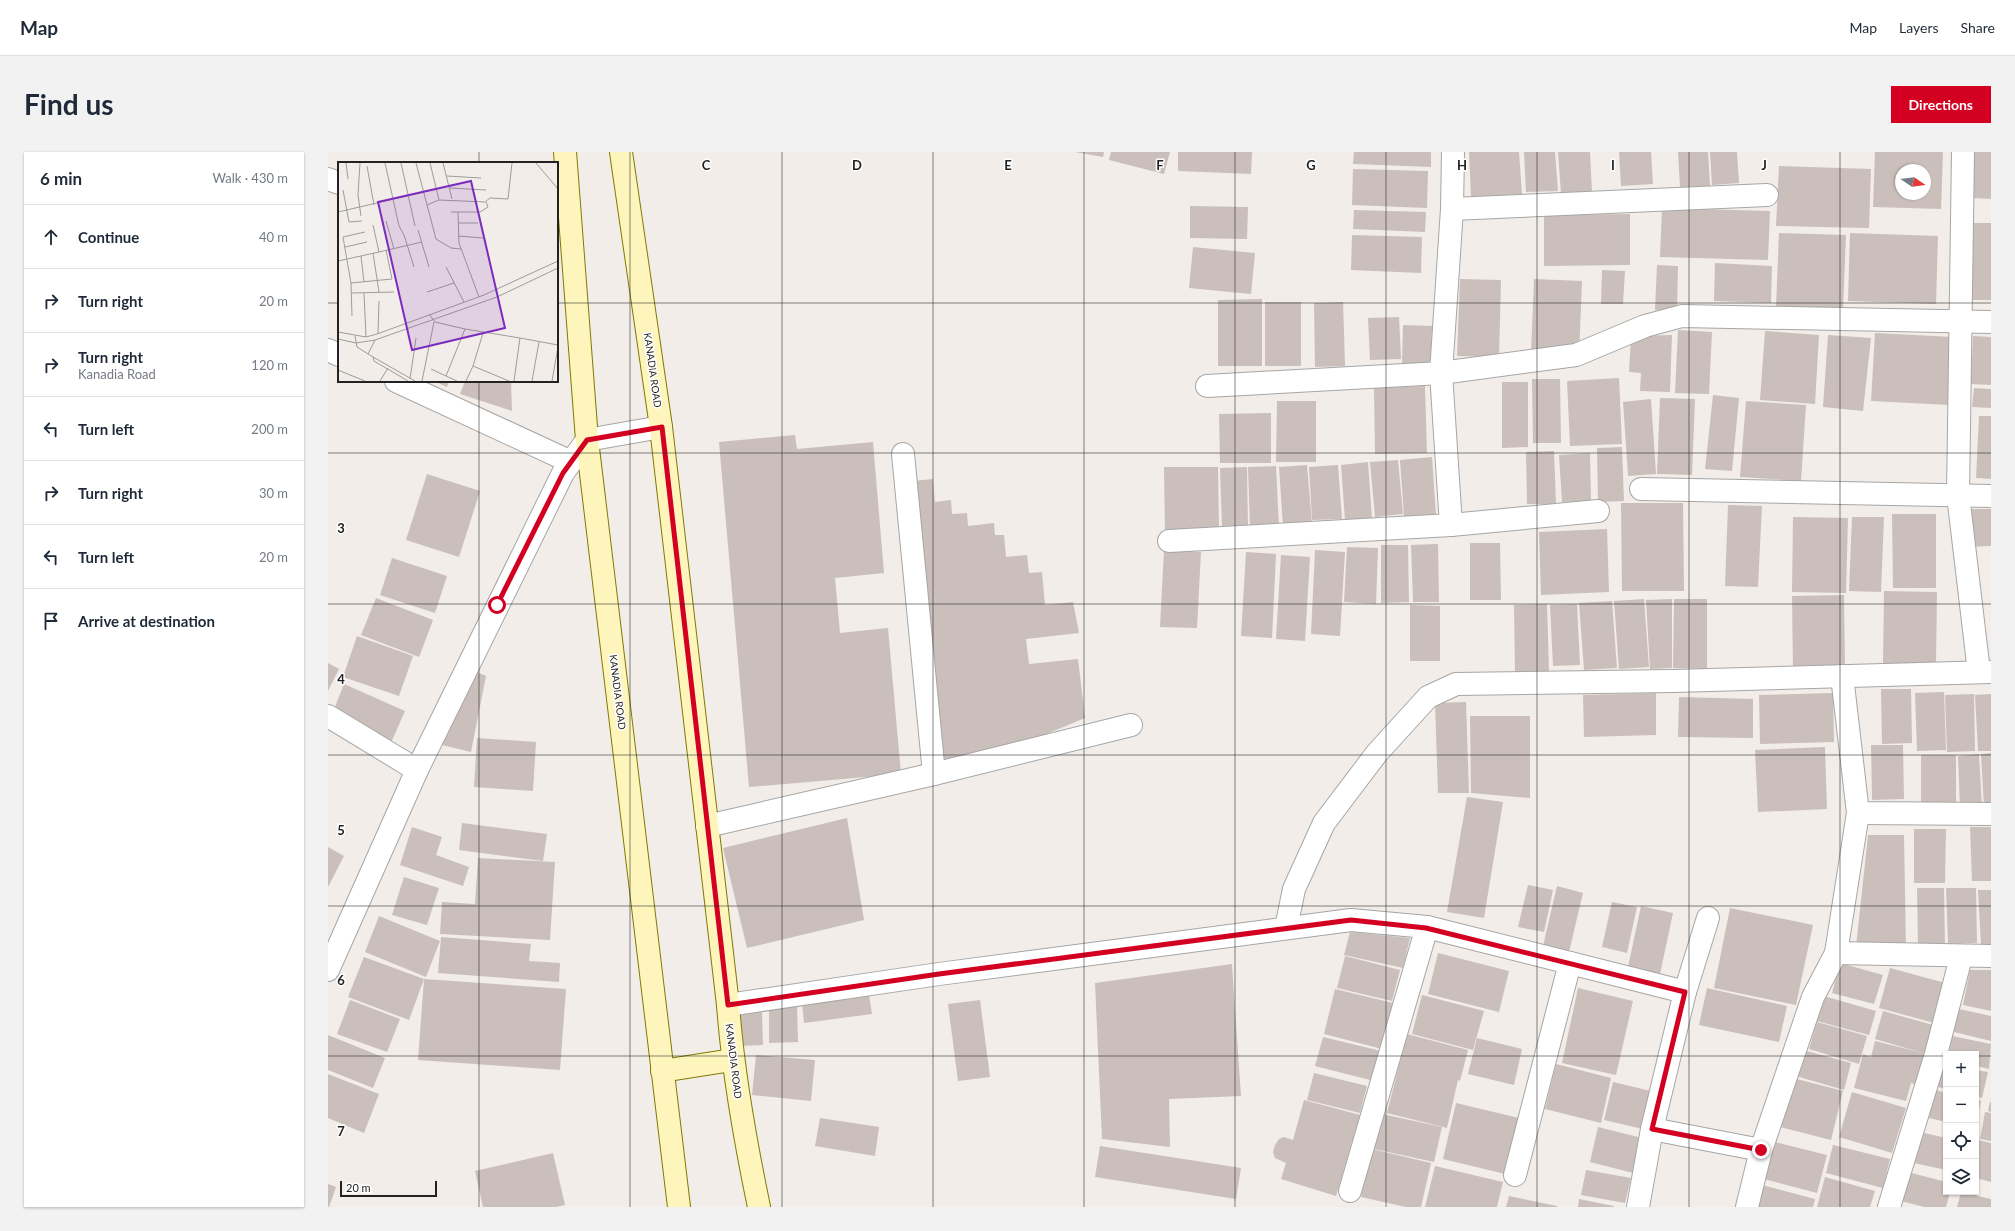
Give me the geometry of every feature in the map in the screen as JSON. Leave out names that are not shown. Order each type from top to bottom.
[{"type":"main road","name":"KANADIA ROAD","points":[[565,152],[587,440],[679,1207]]},
{"type":"main road","name":"KANADIA ROAD","points":[[620,152],[662,427],[728,1005],[732,1060],[744,1135],[759,1207]]},
{"type":"main road","points":[[662,1070],[732,1060]]},
{"type":"street","points":[[1451,525],[1441,373],[1452,209],[1453,152]]},
{"type":"street","points":[[1286,928],[1294,889],[1324,823],[1377,753],[1428,698],[1456,684],[1985,672],[1958,495],[1963,152]]},
{"type":"street","points":[[328,179],[338,184]]},
{"type":"street","points":[[1452,209],[1767,195]]},
{"type":"street","points":[[1207,386],[1441,373],[1576,355],[1645,326],[1682,316],[1991,322]]},
{"type":"street","points":[[328,350],[338,355]]},
{"type":"street","points":[[398,382],[571,462]]},
{"type":"street","points":[[330,958],[418,770],[560,480],[571,462],[587,440],[662,427]]},
{"type":"street","points":[[903,454],[934,774]]},
{"type":"street","points":[[1642,489],[1991,496]]},
{"type":"street","points":[[1169,541],[1451,525],[1598,511]]},
{"type":"street","points":[[1747,1207],[1761,1150],[1813,997],[1836,953],[1858,812],[1842,676]]},
{"type":"street","points":[[328,716],[418,770]]},
{"type":"street","points":[[707,826],[934,774],[1131,725]]},
{"type":"street","points":[[1858,812],[1991,814]]},
{"type":"street","points":[[1638,1207],[1652,1129],[1685,992],[1708,918]]},
{"type":"street","points":[[728,1005],[947,973],[1351,920],[1426,928],[1685,992]]},
{"type":"street","points":[[1350,1191],[1426,928]]},
{"type":"street","points":[[1836,953],[1961,957],[1991,956]]},
{"type":"street","points":[[1889,1207],[1936,1054],[1961,957]]},
{"type":"street","points":[[1515,1175],[1570,963]]},
{"type":"street","points":[[1652,1129],[1761,1150]]},
{"type":"building","points":[[1075,152],[1104,152],[1103,157]]},
{"type":"building","points":[[1111,152],[1170,152],[1164,174],[1109,160]]},
{"type":"building","points":[[1178,152],[1252,152],[1251,174],[1178,171]]},
{"type":"building","points":[[1354,152],[1431,152],[1431,167],[1353,164]]},
{"type":"building","points":[[1469,152],[1519,152],[1522,194],[1471,197]]},
{"type":"building","points":[[1524,152],[1555,152],[1558,191],[1526,192]]},
{"type":"building","points":[[1558,152],[1590,152],[1592,192],[1561,194]]},
{"type":"building","points":[[1619,152],[1651,152],[1653,184],[1621,186]]},
{"type":"building","points":[[1678,152],[1708,152],[1710,186],[1680,187]]},
{"type":"building","points":[[1710,152],[1737,152],[1739,183],[1712,185]]},
{"type":"building","points":[[1875,152],[1943,152],[1941,209],[1873,207]]},
{"type":"building","points":[[1974,152],[1991,152],[1991,199],[1973,198]]},
{"type":"building","points":[[1779,166],[1871,169],[1869,228],[1776,226]]},
{"type":"building","points":[[1353,169],[1428,171],[1427,208],[1352,205]]},
{"type":"building","points":[[1190,206],[1248,207],[1247,239],[1190,238]]},
{"type":"building","points":[[1662,208],[1770,211],[1768,260],[1660,257]]},
{"type":"building","points":[[1354,210],[1426,212],[1425,232],[1353,229]]},
{"type":"building","points":[[1630,214],[1630,265],[1544,266],[1544,215]]},
{"type":"building","points":[[1972,223],[1991,223],[1991,300],[1969,300]]},
{"type":"building","points":[[1779,233],[1846,235],[1843,309],[1776,307]]},
{"type":"building","points":[[1850,233],[1938,236],[1936,304],[1848,301]]},
{"type":"building","points":[[1352,235],[1422,237],[1421,273],[1351,270]]},
{"type":"building","points":[[1193,247],[1255,253],[1251,294],[1189,288]]},
{"type":"building","points":[[1715,263],[1772,266],[1771,303],[1714,301]]},
{"type":"building","points":[[1657,265],[1678,266],[1677,311],[1655,310]]},
{"type":"building","points":[[1602,270],[1625,271],[1623,304],[1601,304]]},
{"type":"building","points":[[1460,279],[1501,280],[1499,357],[1457,356]]},
{"type":"building","points":[[1534,279],[1582,281],[1579,356],[1531,354]]},
{"type":"building","points":[[1262,299],[1262,366],[1218,366],[1218,300]]},
{"type":"building","points":[[1265,302],[1301,302],[1301,366],[1265,366]]},
{"type":"building","points":[[1343,302],[1345,366],[1315,367],[1314,303]]},
{"type":"building","points":[[1399,317],[1401,359],[1370,360],[1368,318]]},
{"type":"building","points":[[1403,325],[1432,326],[1431,366],[1402,365]]},
{"type":"building","points":[[1678,330],[1712,332],[1709,394],[1675,393]]},
{"type":"building","points":[[1765,331],[1819,335],[1815,404],[1760,400]]},
{"type":"building","points":[[1875,333],[1953,337],[1949,405],[1871,401]]},
{"type":"building","points":[[1672,335],[1670,392],[1640,391],[1641,373],[1629,372],[1631,336]]},
{"type":"building","points":[[1828,335],[1871,338],[1863,411],[1823,407]]},
{"type":"building","points":[[1973,336],[1991,337],[1991,385],[1971,384]]},
{"type":"building","points":[[1619,378],[1622,444],[1570,446],[1567,381]]},
{"type":"building","points":[[1532,379],[1560,379],[1561,443],[1533,443]]},
{"type":"building","points":[[436,382],[449,382],[447,387]]},
{"type":"building","points":[[465,382],[511,382],[512,411],[460,394]]},
{"type":"building","points":[[1502,382],[1528,382],[1528,447],[1502,448]]},
{"type":"building","points":[[1425,386],[1427,453],[1375,454],[1374,388]]},
{"type":"building","points":[[1974,388],[1991,389],[1991,408],[1972,407]]},
{"type":"building","points":[[1713,395],[1739,398],[1732,471],[1705,469]]},
{"type":"building","points":[[1660,398],[1695,399],[1692,475],[1657,474]]},
{"type":"building","points":[[1651,399],[1656,474],[1628,476],[1623,402]]},
{"type":"building","points":[[1277,401],[1316,401],[1316,462],[1276,462]]},
{"type":"building","points":[[1746,401],[1806,405],[1801,481],[1740,477]]},
{"type":"building","points":[[1271,413],[1271,463],[1220,463],[1219,414]]},
{"type":"building","points":[[1979,416],[1991,416],[1991,479],[1976,478]]},
{"type":"building","points":[[795,435],[797,449],[873,442],[884,573],[835,578],[840,633],[888,628],[901,774],[749,787],[719,442]]},
{"type":"building","points":[[1622,447],[1624,501],[1598,502],[1597,448]]},
{"type":"building","points":[[1554,451],[1556,504],[1527,504],[1526,452]]},
{"type":"building","points":[[1590,453],[1591,501],[1562,502],[1559,455]]},
{"type":"building","points":[[1432,457],[1436,515],[1404,517],[1400,460]]},
{"type":"building","points":[[1398,460],[1403,514],[1375,517],[1370,462]]},
{"type":"building","points":[[1368,462],[1372,518],[1345,520],[1341,465]]},
{"type":"building","points":[[1307,465],[1312,524],[1283,526],[1279,467]]},
{"type":"building","points":[[1338,465],[1342,519],[1312,520],[1309,467]]},
{"type":"building","points":[[1276,466],[1279,527],[1250,528],[1248,467]]},
{"type":"building","points":[[1164,467],[1218,467],[1219,532],[1165,533]]},
{"type":"building","points":[[1247,467],[1248,527],[1222,527],[1220,468]]},
{"type":"building","points":[[427,474],[480,491],[459,557],[406,540]]},
{"type":"building","points":[[933,479],[935,502],[951,500],[952,514],[967,513],[968,526],[994,523],[995,535],[1004,535],[1006,557],[1027,555],[1029,573],[1042,572],[1045,605],[1073,602],[1079,633],[1026,639],[1029,664],[1078,659],[1085,718],[1020,745],[942,760],[913,481]]},
{"type":"building","points":[[1621,503],[1683,503],[1684,591],[1622,591]]},
{"type":"building","points":[[1728,505],[1762,506],[1758,587],[1725,586]]},
{"type":"building","points":[[1966,509],[1991,509],[1991,546],[1966,547]]},
{"type":"building","points":[[1892,514],[1936,514],[1936,588],[1893,588]]},
{"type":"building","points":[[1793,517],[1848,518],[1846,593],[1792,592]]},
{"type":"building","points":[[1852,517],[1884,517],[1881,592],[1849,591]]},
{"type":"building","points":[[1607,529],[1609,592],[1541,595],[1539,532]]},
{"type":"building","points":[[1470,543],[1500,543],[1501,600],[1470,600]]},
{"type":"building","points":[[1438,544],[1439,602],[1413,602],[1411,545]]},
{"type":"building","points":[[1381,545],[1408,545],[1409,602],[1381,603]]},
{"type":"building","points":[[1347,547],[1378,548],[1376,604],[1344,602]]},
{"type":"building","points":[[1164,550],[1201,552],[1197,628],[1160,627]]},
{"type":"building","points":[[1315,550],[1345,552],[1340,636],[1311,634]]},
{"type":"building","points":[[1246,552],[1276,554],[1272,638],[1241,636]]},
{"type":"building","points":[[1281,555],[1310,557],[1305,641],[1276,639]]},
{"type":"building","points":[[392,558],[447,576],[435,613],[380,595]]},
{"type":"building","points":[[1884,591],[1937,592],[1936,664],[1883,663]]},
{"type":"building","points":[[1844,595],[1845,670],[1793,671],[1792,596]]},
{"type":"building","points":[[376,598],[433,620],[419,657],[361,635]]},
{"type":"building","points":[[1644,599],[1649,667],[1619,669],[1614,601]]},
{"type":"building","points":[[1672,599],[1672,668],[1650,669],[1646,600]]},
{"type":"building","points":[[1674,599],[1707,599],[1707,669],[1673,668]]},
{"type":"building","points":[[1612,601],[1617,668],[1584,670],[1579,603]]},
{"type":"building","points":[[1547,604],[1549,671],[1515,672],[1514,605]]},
{"type":"building","points":[[1577,604],[1580,665],[1553,666],[1550,605]]},
{"type":"building","points":[[1410,605],[1440,606],[1440,661],[1410,661]]},
{"type":"building","points":[[357,636],[413,656],[399,696],[343,677]]},
{"type":"building","points":[[328,663],[339,669],[328,691]]},
{"type":"building","points":[[472,670],[486,676],[471,752],[438,744]]},
{"type":"building","points":[[344,684],[405,711],[390,745],[333,712]]},
{"type":"building","points":[[1881,689],[1911,689],[1912,743],[1882,744]]},
{"type":"building","points":[[1944,692],[1946,750],[1917,751],[1915,693]]},
{"type":"building","points":[[1656,693],[1656,735],[1584,737],[1583,695]]},
{"type":"building","points":[[1833,693],[1834,742],[1760,744],[1759,695]]},
{"type":"building","points":[[1974,694],[1975,751],[1947,752],[1945,695]]},
{"type":"building","points":[[1991,694],[1991,751],[1978,751],[1975,695]]},
{"type":"building","points":[[1679,697],[1753,699],[1753,738],[1678,737]]},
{"type":"building","points":[[1466,702],[1469,793],[1438,793],[1435,703]]},
{"type":"building","points":[[1470,716],[1530,716],[1530,798],[1471,793]]},
{"type":"building","points":[[477,738],[536,742],[533,791],[474,787]]},
{"type":"building","points":[[1871,745],[1903,745],[1904,799],[1872,800]]},
{"type":"building","points":[[1825,747],[1827,809],[1758,812],[1755,750]]},
{"type":"building","points":[[1991,753],[1991,807],[1984,807],[1981,754]]},
{"type":"building","points":[[1979,754],[1982,807],[1960,808],[1958,756]]},
{"type":"building","points":[[1921,755],[1956,755],[1956,804],[1921,805]]},
{"type":"building","points":[[1467,797],[1503,802],[1484,918],[1447,912]]},
{"type":"building","points":[[847,818],[864,920],[747,948],[723,848]]},
{"type":"building","points":[[462,823],[547,834],[543,861],[459,850]]},
{"type":"building","points":[[412,827],[442,837],[436,855],[469,867],[463,886],[400,865]]},
{"type":"building","points":[[1970,827],[1991,827],[1991,881],[1972,881]]},
{"type":"building","points":[[1914,829],[1946,829],[1945,883],[1914,883]]},
{"type":"building","points":[[1868,835],[1904,835],[1906,948],[1856,947]]},
{"type":"building","points":[[328,847],[344,856],[328,887]]},
{"type":"building","points":[[478,858],[555,862],[550,940],[440,934],[442,902],[475,904]]},
{"type":"building","points":[[404,877],[439,888],[427,925],[392,915]]},
{"type":"building","points":[[1528,885],[1553,890],[1544,932],[1518,927]]},
{"type":"building","points":[[1557,886],[1583,893],[1569,952],[1543,946]]},
{"type":"building","points":[[1917,888],[1944,888],[1945,947],[1918,948]]},
{"type":"building","points":[[1946,888],[1976,888],[1977,943],[1948,944]]},
{"type":"building","points":[[1978,890],[1991,890],[1991,944],[1981,945]]},
{"type":"building","points":[[1612,902],[1637,907],[1627,953],[1602,947]]},
{"type":"building","points":[[1641,906],[1673,913],[1660,974],[1628,967]]},
{"type":"building","points":[[1730,908],[1813,925],[1796,1005],[1714,988]]},
{"type":"building","points":[[379,916],[440,941],[426,977],[365,952]]},
{"type":"building","points":[[1350,932],[1410,938],[1403,968],[1344,955]]},
{"type":"building","points":[[441,937],[531,944],[529,961],[560,963],[559,982],[438,973]]},
{"type":"building","points":[[1438,953],[1509,971],[1499,1012],[1428,994]]},
{"type":"building","points":[[1345,956],[1400,970],[1392,1001],[1337,988]]},
{"type":"building","points":[[364,957],[424,979],[409,1020],[348,997]]},
{"type":"building","points":[[1840,963],[1883,975],[1874,1004],[1832,993]]},
{"type":"building","points":[[1232,964],[1241,1096],[1169,1099],[1170,1147],[1102,1139],[1095,983]]},
{"type":"building","points":[[1890,968],[1949,984],[1938,1024],[1879,1008]]},
{"type":"building","points":[[1970,970],[1991,970],[1991,1011],[1963,1005]]},
{"type":"building","points":[[424,979],[566,989],[560,1070],[418,1060]]},
{"type":"building","points":[[1578,988],[1633,1001],[1616,1075],[1562,1063]]},
{"type":"building","points":[[1707,988],[1787,1006],[1779,1042],[1699,1025]]},
{"type":"building","points":[[1335,989],[1393,1003],[1382,1049],[1324,1034]]},
{"type":"building","points":[[869,995],[872,1014],[804,1023],[802,1003]]},
{"type":"building","points":[[1422,995],[1484,1011],[1473,1050],[1412,1034]]},
{"type":"building","points":[[1820,995],[1876,1011],[1869,1035],[1813,1020]]},
{"type":"building","points":[[350,1000],[400,1019],[387,1052],[337,1034]]},
{"type":"building","points":[[980,1000],[990,1077],[958,1081],[948,1004]]},
{"type":"building","points":[[797,1005],[798,1042],[769,1043],[769,1006]]},
{"type":"building","points":[[1959,1009],[1991,1016],[1991,1041],[1954,1032]]},
{"type":"building","points":[[1883,1011],[1933,1025],[1918,1085],[1911,1083],[1906,1101],[1854,1088],[1863,1054],[1871,1057],[1875,1041],[1923,1053],[1875,1039]]},
{"type":"building","points":[[762,1012],[763,1045],[739,1046],[738,1013]]},
{"type":"building","points":[[1817,1022],[1867,1036],[1859,1064],[1809,1049]]},
{"type":"building","points":[[1407,1034],[1468,1050],[1460,1081],[1458,1080],[1447,1128],[1387,1113]]},
{"type":"building","points":[[328,1035],[385,1058],[373,1088],[328,1070]]},
{"type":"building","points":[[1952,1036],[1991,1044],[1989,1069],[1979,1067],[1979,1051],[1950,1051]]},
{"type":"building","points":[[1323,1037],[1381,1051],[1374,1081],[1315,1066]]},
{"type":"building","points":[[1477,1038],[1522,1049],[1514,1085],[1468,1074]]},
{"type":"building","points":[[1803,1050],[1851,1063],[1844,1090],[1796,1076]]},
{"type":"building","points":[[756,1055],[815,1060],[811,1101],[752,1095]]},
{"type":"building","points":[[1556,1064],[1611,1078],[1601,1123],[1545,1109]]},
{"type":"building","points":[[1943,1066],[1943,1088],[1938,1087]]},
{"type":"building","points":[[1979,1070],[1988,1072],[1982,1098],[1979,1097]]},
{"type":"building","points":[[1314,1073],[1367,1086],[1360,1113],[1307,1100]]},
{"type":"building","points":[[328,1074],[379,1094],[364,1133],[328,1118]]},
{"type":"building","points":[[1793,1078],[1843,1091],[1831,1140],[1780,1127]]},
{"type":"building","points":[[1613,1082],[1655,1092],[1647,1130],[1604,1120]]},
{"type":"building","points":[[1936,1090],[1943,1092],[1943,1121],[1929,1118]]},
{"type":"building","points":[[1852,1092],[1906,1108],[1892,1153],[1839,1137]]},
{"type":"building","points":[[1304,1100],[1360,1115],[1336,1196],[1281,1179],[1286,1163],[1275,1158],[1273,1152],[1275,1145],[1279,1139],[1284,1137],[1293,1140]]},
{"type":"building","points":[[1991,1102],[1991,1112],[1988,1111]]},
{"type":"building","points":[[1456,1103],[1519,1118],[1505,1174],[1443,1159]]},
{"type":"building","points":[[1985,1112],[1991,1113],[1991,1141],[1980,1139]]},
{"type":"building","points":[[1382,1114],[1442,1127],[1434,1162],[1374,1149]]},
{"type":"building","points":[[820,1118],[879,1127],[875,1156],[815,1146]]},
{"type":"building","points":[[1598,1127],[1642,1138],[1633,1173],[1590,1162]]},
{"type":"building","points":[[1920,1132],[1943,1137],[1943,1169],[1914,1163]]},
{"type":"building","points":[[1979,1140],[1991,1143],[1991,1182],[1979,1179]]},
{"type":"building","points":[[1775,1142],[1827,1155],[1817,1193],[1764,1179]]},
{"type":"building","points":[[1833,1145],[1890,1159],[1883,1188],[1826,1173]]},
{"type":"building","points":[[1100,1146],[1241,1168],[1236,1199],[1095,1177]]},
{"type":"building","points":[[1372,1149],[1431,1163],[1421,1207],[1406,1207],[1361,1197]]},
{"type":"building","points":[[553,1153],[565,1205],[556,1207],[483,1207],[475,1171]]},
{"type":"building","points":[[1435,1166],[1503,1182],[1497,1207],[1425,1207]]},
{"type":"building","points":[[1586,1170],[1631,1178],[1625,1203],[1581,1195]]},
{"type":"building","points":[[1908,1172],[1943,1181],[1943,1195],[1949,1195],[1946,1207],[1924,1207],[1901,1201]]},
{"type":"building","points":[[1825,1177],[1875,1191],[1870,1207],[1817,1207]]},
{"type":"building","points":[[328,1184],[336,1187],[329,1207],[328,1207]]},
{"type":"building","points":[[1758,1184],[1815,1199],[1813,1207],[1753,1207]]},
{"type":"building","points":[[1960,1195],[1974,1195],[1991,1199],[1991,1207],[1957,1207]]},
{"type":"building","points":[[1509,1196],[1557,1206],[1557,1207],[1506,1207]]},
{"type":"building","points":[[1579,1199],[1614,1206],[1614,1207],[1578,1207]]},
{"type":"route","points":[[497,605],[563,473],[587,440],[662,427],[728,1005],[939,974],[1351,920],[1426,928],[1685,992],[1652,1129],[1761,1150]]}]
